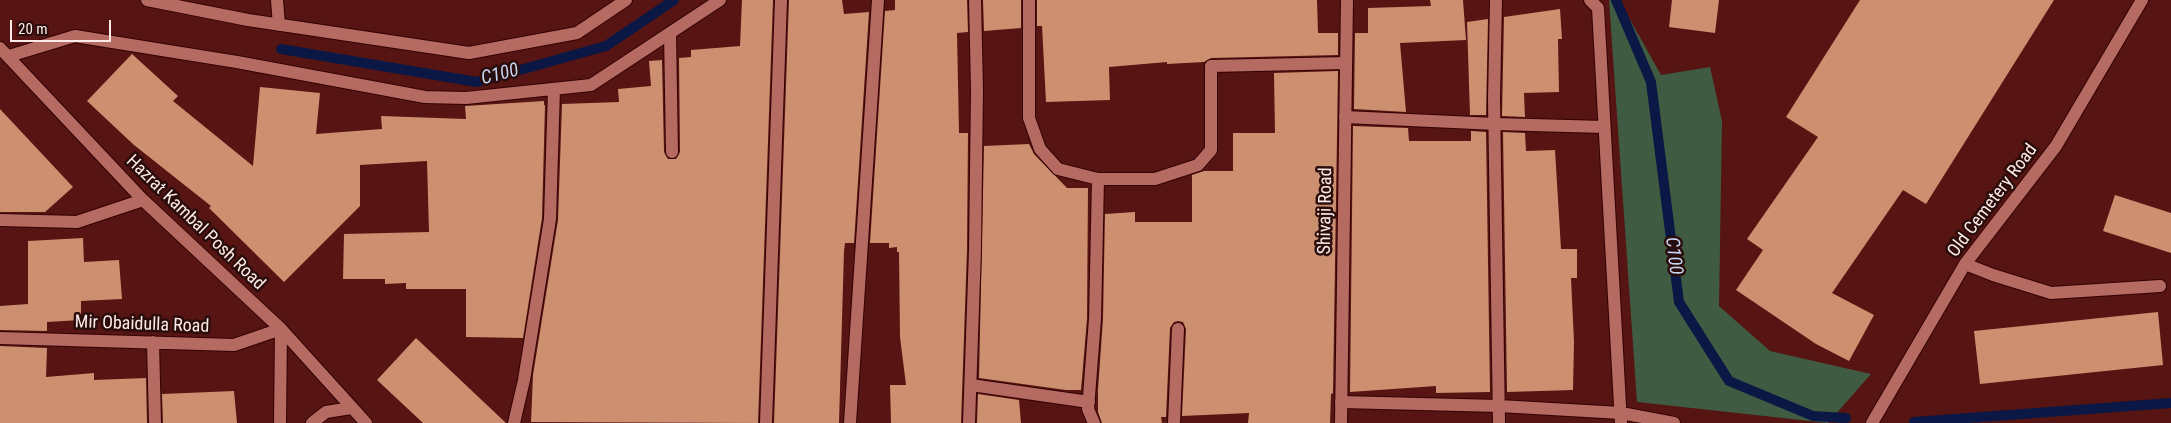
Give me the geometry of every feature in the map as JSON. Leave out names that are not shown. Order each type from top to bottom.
[{"type":"street","points":[[146,0],[279,25],[469,53],[578,32],[626,0]]},
{"type":"street","points":[[277,0],[279,25]]},
{"type":"street","points":[[4,52],[75,36],[237,62],[426,97],[466,98],[592,85],[720,0]]},
{"type":"street","points":[[766,423],[781,0]]},
{"type":"street","points":[[850,423],[878,0]]},
{"type":"street","points":[[969,423],[977,90],[975,0]]},
{"type":"street","points":[[1029,0],[1029,118],[1040,150],[1058,169],[1098,179],[1154,179],[1198,165],[1211,150],[1211,66],[1346,64]]},
{"type":"street","name":"Shivaji Road","points":[[1341,423],[1347,0]]},
{"type":"street","points":[[1496,0],[1499,423]]},
{"type":"street","points":[[1590,0],[1598,8],[1610,256],[1621,418]]},
{"type":"street","name":"Old Cemetery Road","points":[[1872,423],[1965,264],[2056,146],[2142,0]]},
{"type":"street","points":[[670,33],[672,152]]},
{"type":"street","name":"Hazrat Kambal Posh Road","points":[[4,52],[143,200],[281,329],[366,423]]},
{"type":"street","points":[[514,423],[524,380],[550,219],[554,89]]},
{"type":"street","points":[[1345,117],[1604,127]]},
{"type":"street","points":[[1094,423],[1088,409],[1095,319],[1098,179]]},
{"type":"street","points":[[0,220],[77,222],[143,200]]},
{"type":"street","points":[[1965,264],[2051,293],[2160,286]]},
{"type":"street","points":[[280,423],[281,329]]},
{"type":"street","name":"Mir Obaidulla Road","points":[[0,338],[234,345],[281,329]]},
{"type":"street","points":[[1174,423],[1178,329]]},
{"type":"street","points":[[153,342],[155,423]]},
{"type":"street","points":[[971,385],[1089,402]]},
{"type":"street","points":[[1341,402],[1499,406],[1674,423]]},
{"type":"street","points":[[312,423],[326,412],[351,408]]},
{"type":"green space","points":[[1609,0],[1619,0],[1661,75],[1710,67],[1722,121],[1719,306],[1770,351],[1871,374],[1828,423],[1637,402]]},
{"type":"building","points":[[742,0],[773,0],[758,423],[531,422],[533,375],[558,220],[562,104],[619,102],[618,89],[651,86],[649,61],[662,60],[664,152],[668,159],[676,159],[680,152],[679,58],[691,57],[691,50],[740,46]]},
{"type":"building","points":[[789,0],[842,0],[844,14],[869,12],[854,243],[845,243],[844,251],[839,423],[774,423]]},
{"type":"building","points":[[895,0],[967,0],[968,32],[957,33],[959,133],[968,133],[967,250],[961,423],[891,423],[890,385],[906,385],[900,337],[899,252],[897,252],[897,247],[889,248],[889,243],[870,243],[885,11],[895,10]]},
{"type":"building","points":[[983,0],[1021,0],[1021,28],[984,31]]},
{"type":"building","points":[[1037,0],[1317,0],[1318,33],[1338,33],[1338,55],[1211,58],[1204,62],[1167,64],[1167,62],[1109,67],[1110,100],[1046,102],[1042,26],[1037,26]]},
{"type":"building","points":[[1430,0],[1463,0],[1466,40],[1400,43],[1406,112],[1354,109],[1355,33],[1368,33],[1368,8],[1431,6]]},
{"type":"building","points":[[1672,0],[1719,0],[1715,33],[1669,27]]},
{"type":"building","points":[[1860,0],[2054,0],[1926,204],[1903,190],[1832,293],[1874,315],[1849,361],[1816,344],[1736,290],[1763,250],[1747,239],[1818,137],[1786,117]]},
{"type":"building","points":[[1560,9],[1562,39],[1558,39],[1559,92],[1524,93],[1525,117],[1502,116],[1504,17]]},
{"type":"building","points":[[1488,19],[1486,115],[1470,115],[1467,22]]},
{"type":"building","points":[[132,54],[178,96],[173,101],[253,166],[260,87],[320,93],[316,134],[382,129],[381,116],[466,119],[465,106],[544,101],[542,218],[523,338],[466,337],[466,289],[406,289],[406,283],[385,284],[385,279],[343,279],[344,234],[429,232],[427,161],[360,165],[360,206],[284,282],[209,208],[211,206],[134,145],[87,101]]},
{"type":"building","points":[[1338,71],[1333,393],[1331,394],[1330,423],[1248,423],[1249,413],[1182,416],[1186,329],[1183,322],[1178,321],[1174,322],[1170,328],[1166,417],[1161,417],[1162,423],[1102,423],[1098,412],[1098,390],[1103,319],[1105,214],[1135,212],[1135,222],[1192,222],[1192,175],[1204,171],[1233,171],[1233,133],[1275,133],[1274,73]]},
{"type":"building","points":[[0,109],[73,187],[45,212],[0,212]]},
{"type":"building","points":[[1353,126],[1408,128],[1409,141],[1471,141],[1471,131],[1486,132],[1490,392],[1436,393],[1436,386],[1350,392]]},
{"type":"building","points":[[1503,132],[1525,133],[1526,151],[1555,150],[1561,249],[1577,249],[1577,278],[1571,278],[1574,342],[1573,390],[1507,392]]},
{"type":"building","points":[[1029,144],[1034,154],[1067,188],[1088,188],[1087,319],[1081,390],[1066,390],[979,378],[984,146]]},
{"type":"building","points":[[2115,195],[2171,213],[2171,253],[2103,231]]},
{"type":"building","points":[[83,238],[84,262],[119,260],[122,299],[81,301],[81,320],[47,322],[47,331],[0,330],[0,306],[28,304],[28,241]]},
{"type":"building","points":[[2158,312],[2163,365],[1980,384],[1974,331]]},
{"type":"building","points":[[416,338],[506,423],[423,423],[377,380]]},
{"type":"building","points":[[0,346],[47,348],[46,377],[94,373],[94,380],[146,378],[147,423],[0,423]]},
{"type":"building","points":[[234,391],[237,423],[163,423],[162,394]]},
{"type":"building","points":[[978,394],[1019,400],[1021,423],[977,423]]},
{"type":"waterway","name":"C100","points":[[281,49],[477,82],[606,46],[674,0]]},
{"type":"waterway","name":"C100","points":[[1616,0],[1651,82],[1679,302],[1729,381],[1813,416],[1846,418]]},
{"type":"waterway","name":"C100","points":[[1914,422],[2171,403]]}]
